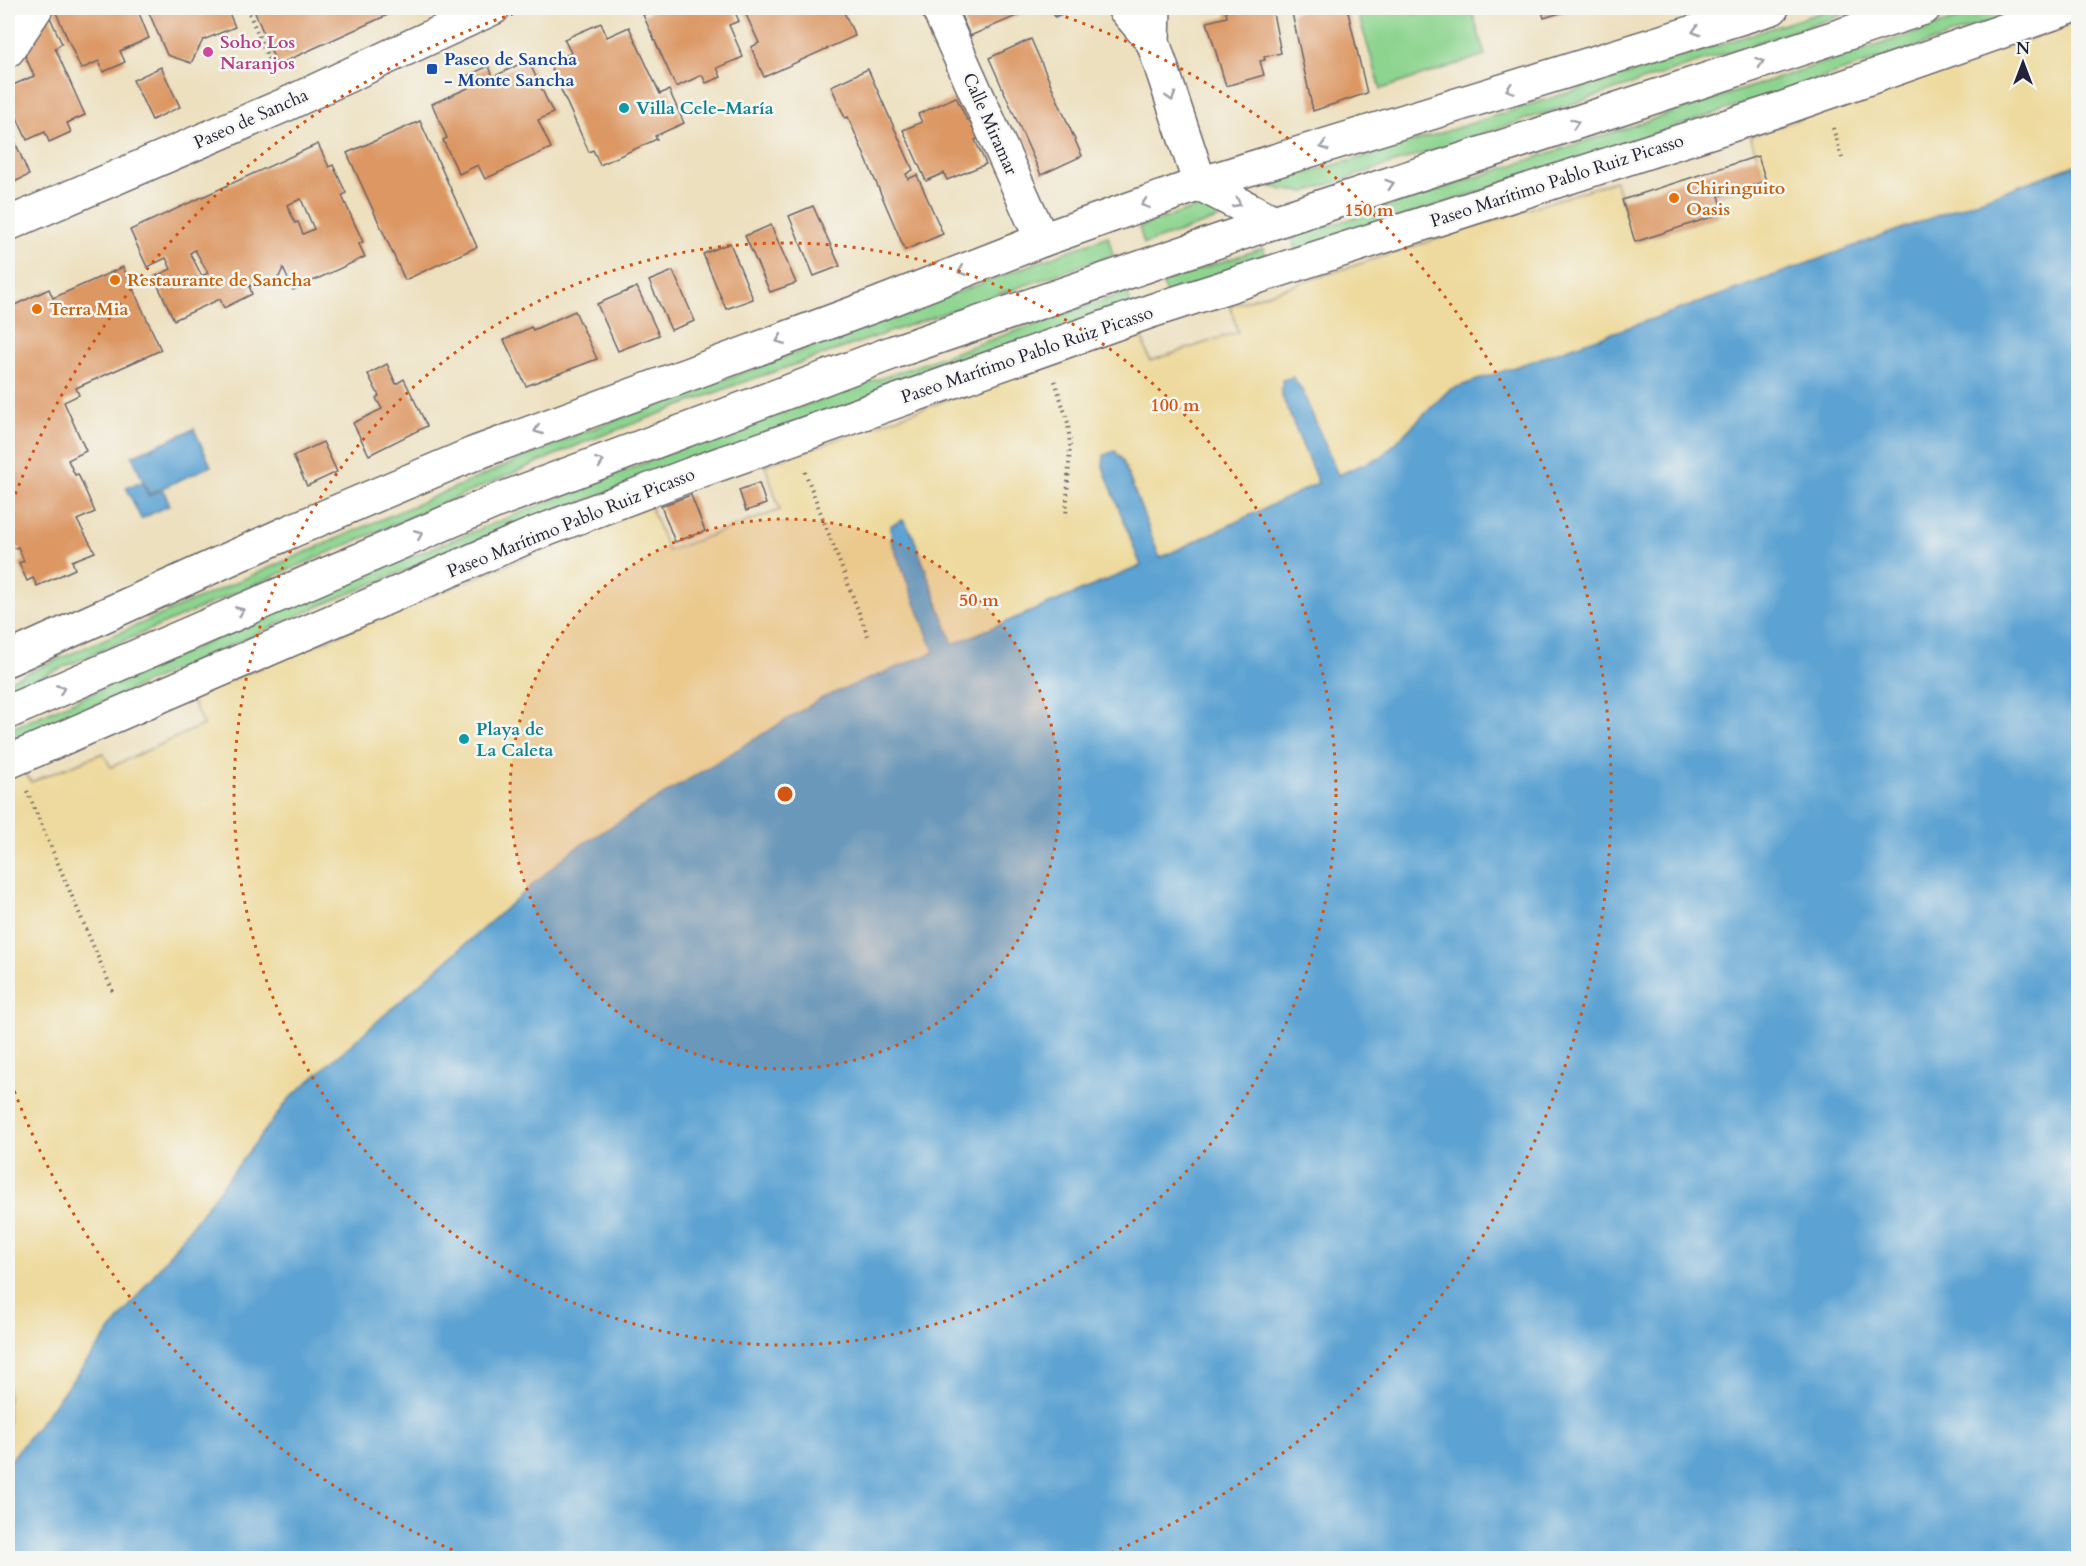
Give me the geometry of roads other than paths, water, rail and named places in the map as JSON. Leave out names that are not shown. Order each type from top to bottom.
[{"type":"main road","points":[[8,50],[36,8]]},
{"type":"main road","name":"Paseo de Sancha","points":[[8,224],[287,104],[492,8]]},
{"type":"main road","name":"Calle Miramar","points":[[938,8],[1042,240]]},
{"type":"main road","points":[[1124,8],[1153,42]]},
{"type":"main road","points":[[1154,8],[1153,42],[1200,184],[1274,222]]},
{"type":"main road","points":[[8,659],[289,532],[473,454],[876,305],[1042,240],[1200,184],[1772,8]]},
{"type":"main road","points":[[8,712],[494,502],[894,352],[1274,222],[1924,8]]},
{"type":"main road","name":"Paseo Marítimo Pablo Ruiz Picasso","points":[[8,762],[530,536],[697,472],[1151,311],[1771,112],[2068,8]]},
{"type":"water","points":[[2078,164],[2078,1558],[8,1558],[8,1464],[290,1098],[571,851],[822,698],[934,652],[891,540],[891,525],[903,520],[912,533],[953,644],[1141,566],[1103,467],[1104,455],[1115,451],[1123,461],[1160,558],[1318,483],[1282,396],[1282,380],[1293,377],[1302,390],[1338,475],[1381,457],[1449,390],[1718,296]]},
{"type":"water","points":[[194,429],[211,466],[149,494],[132,456]]},
{"type":"water","points":[[142,482],[148,496],[163,490],[170,505],[141,519],[126,487]]},
{"type":"place","name":"Soho Los Naranjos","points":[[208,52]]},
{"type":"place","name":"Paseo de Sancha - Monte Sancha","points":[[432,69]]},
{"type":"place","name":"Villa Cele-María","points":[[624,108]]},
{"type":"place","name":"Chiringuito Oasis","points":[[1674,198]]},
{"type":"place","name":"Restaurante de Sancha","points":[[115,280]]},
{"type":"place","name":"Terra Mia","points":[[37,309]]},
{"type":"place","name":"Playa de La Caleta","points":[[464,739]]}]
